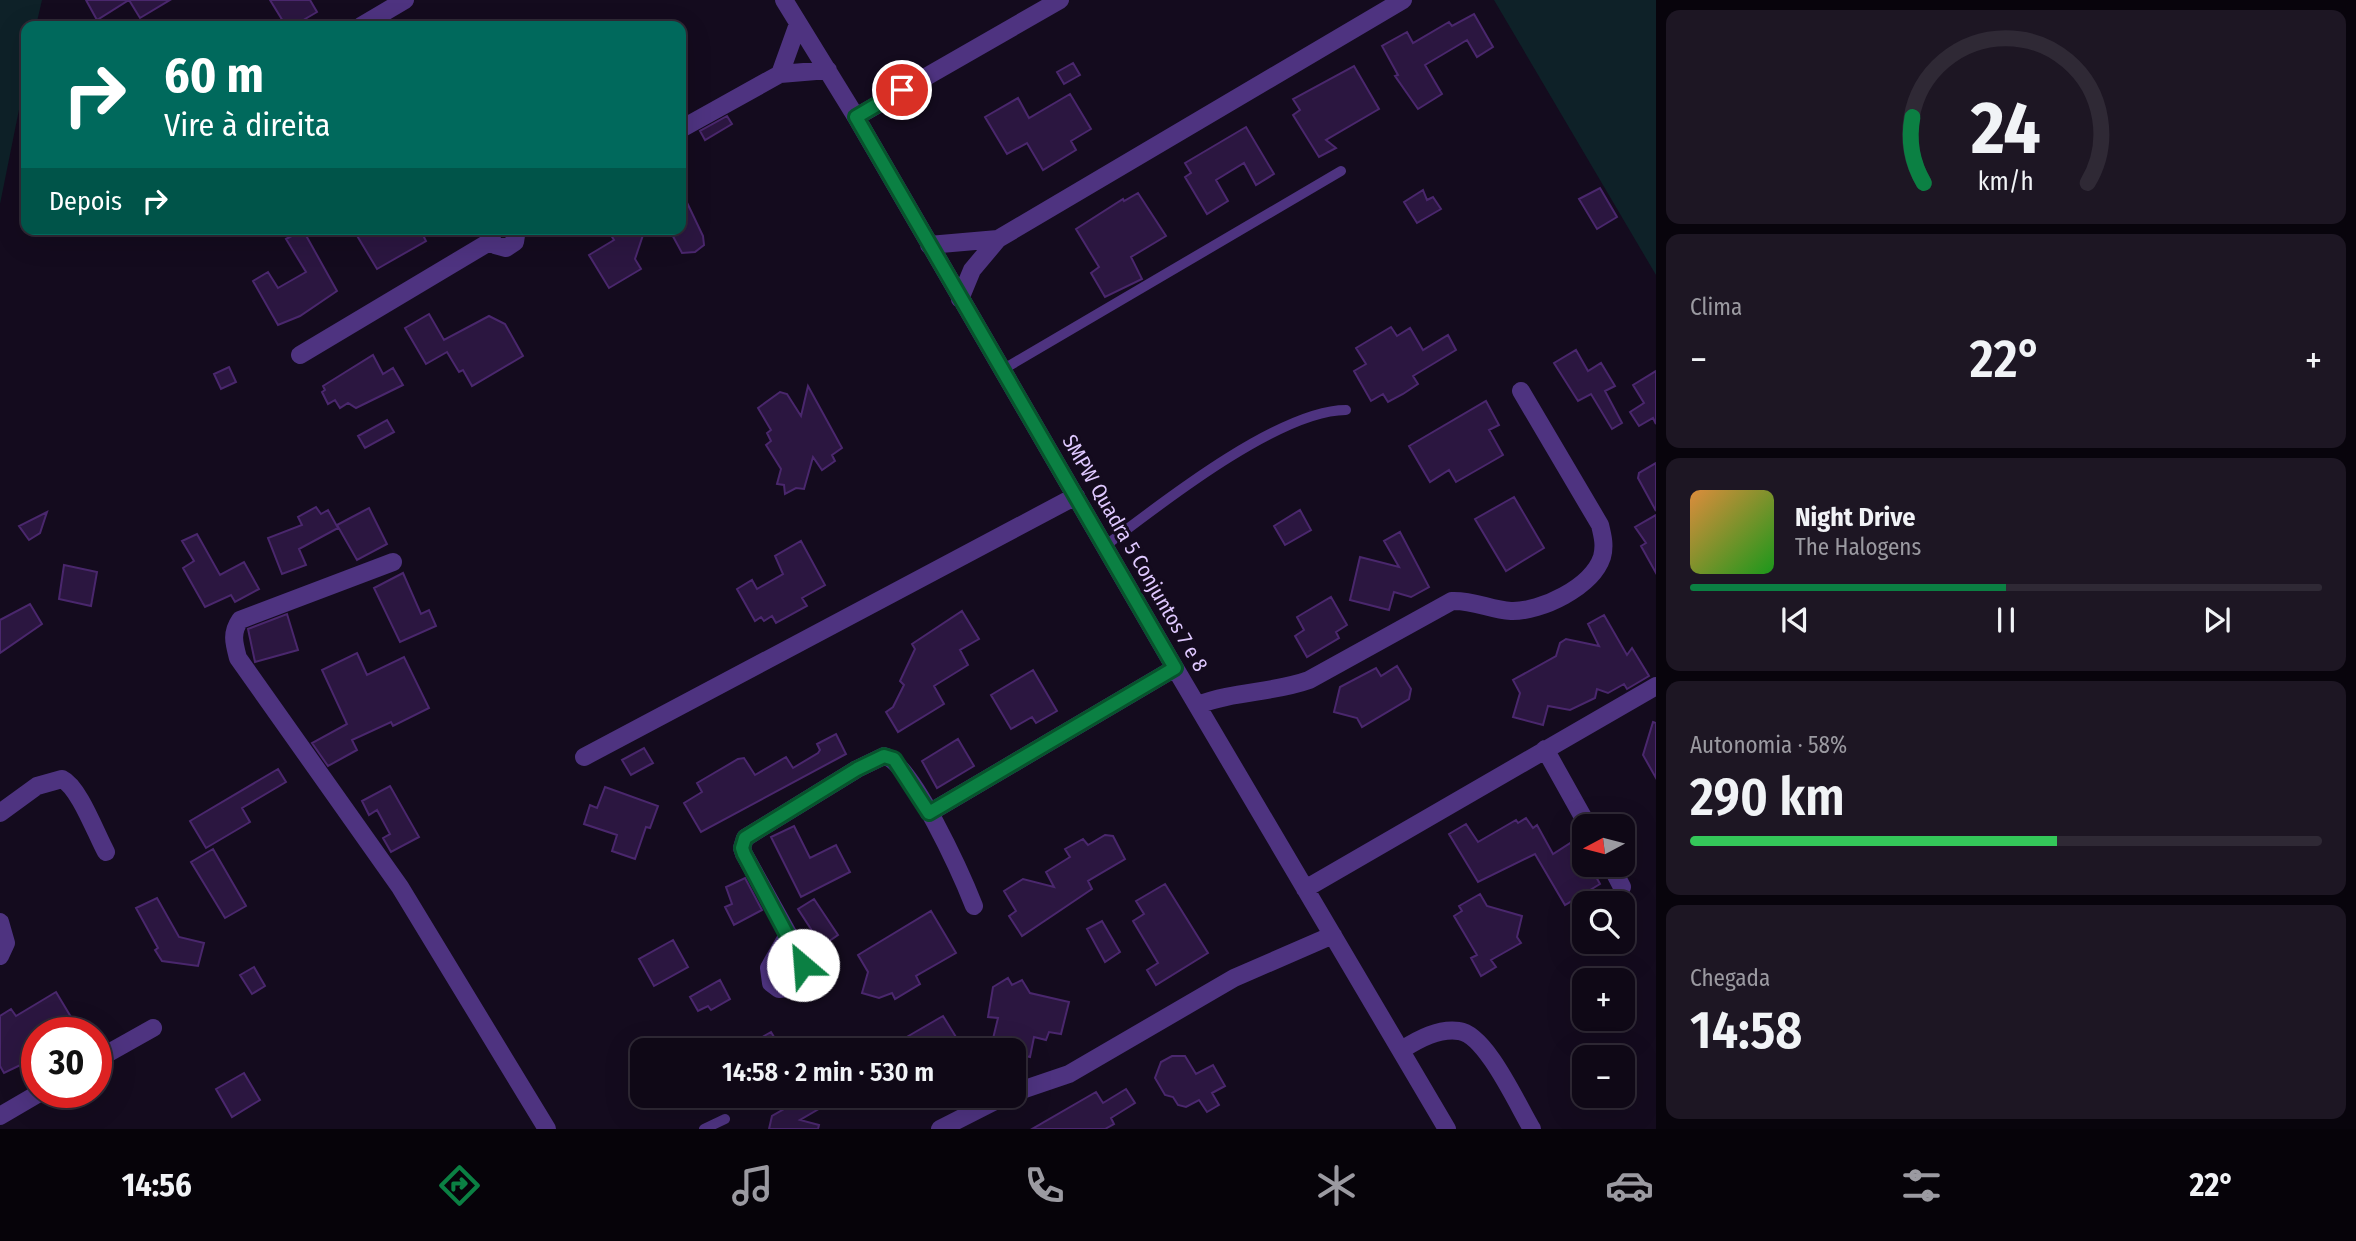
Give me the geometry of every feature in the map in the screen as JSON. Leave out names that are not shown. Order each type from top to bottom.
[{"type":"street","points":[[369,21],[405,0]]},
{"type":"street","name":"SMPW Quadra 5 Conjuntos 7 e 8","points":[[784,0],[856,117],[1175,668],[1403,1049],[1447,1129]]},
{"type":"street","points":[[856,117],[1060,0]]},
{"type":"street","points":[[960,299],[972,270],[999,239],[1403,0]]},
{"type":"street","points":[[780,74],[798,24]]},
{"type":"street","points":[[686,126],[780,74],[828,71]]},
{"type":"street","points":[[300,355],[490,235],[500,247],[511,246],[517,235]]},
{"type":"street","points":[[929,245],[999,239]]},
{"type":"street","points":[[1198,705],[1219,697],[1285,688],[1309,680],[1452,601],[1470,601],[1509,611],[1525,611],[1546,604],[1585,580],[1601,559],[1604,545],[1600,525],[1521,391]]},
{"type":"street","points":[[584,757],[1076,496]]},
{"type":"street","points":[[393,562],[240,620],[234,629],[233,643],[238,659],[400,887],[547,1129]]},
{"type":"street","points":[[929,813],[1175,668]]},
{"type":"street","points":[[1306,889],[1656,686]]},
{"type":"street","points":[[1545,749],[1581,814]]},
{"type":"street","points":[[788,935],[744,854],[742,848],[745,838],[857,769],[884,756],[894,759],[947,843],[974,906]]},
{"type":"street","points":[[0,813],[47,780],[62,779],[69,782],[106,852]]},
{"type":"street","points":[[1617,877],[1622,887]]},
{"type":"street","points":[[0,922],[6,943],[0,956]]},
{"type":"street","points":[[1026,1089],[1069,1074],[1234,978],[1333,935]]},
{"type":"street","points":[[112,1051],[152,1028]]},
{"type":"street","points":[[1403,1049],[1446,1031],[1468,1033],[1485,1050],[1532,1129]]},
{"type":"street","points":[[0,1116],[21,1104]]},
{"type":"street","points":[[940,1129],[981,1108]]},
{"type":"lane","points":[[1002,370],[1341,171]]},
{"type":"lane","points":[[1105,546],[1211,468],[1310,416],[1329,410],[1346,410]]},
{"type":"lane","points":[[704,1129],[725,1119]]},
{"type":"shaded area","points":[[0,0],[42,0],[37,21],[21,21],[21,100],[0,204]]},
{"type":"shaded area","points":[[1494,0],[1656,0],[1656,275]]},
{"type":"building","points":[[86,0],[129,0],[97,20]]},
{"type":"building","points":[[129,0],[170,0],[140,18]]},
{"type":"building","points":[[270,0],[310,0],[317,12],[302,21],[283,21]]},
{"type":"building","points":[[1474,14],[1493,47],[1477,57],[1467,40],[1425,65],[1442,94],[1418,109],[1395,76],[1398,75],[1382,46],[1407,32],[1413,43],[1449,22],[1452,26]]},
{"type":"building","points":[[1073,63],[1080,75],[1064,84],[1057,72]]},
{"type":"building","points":[[1354,66],[1379,109],[1326,140],[1336,148],[1319,157],[1293,115],[1300,110],[1293,99]]},
{"type":"building","points":[[1070,94],[1091,129],[1071,141],[1076,150],[1043,170],[1027,143],[1007,154],[985,117],[1018,98],[1029,118]]},
{"type":"building","points":[[727,116],[732,124],[705,140],[700,131]]},
{"type":"building","points":[[1246,127],[1274,174],[1256,185],[1244,163],[1216,180],[1228,201],[1207,214],[1185,177],[1191,173],[1185,163]]},
{"type":"building","points":[[1600,188],[1617,217],[1597,229],[1579,199]]},
{"type":"building","points":[[1423,190],[1427,200],[1433,197],[1441,209],[1417,223],[1404,202]]},
{"type":"building","points":[[1138,193],[1166,236],[1131,257],[1142,279],[1105,297],[1091,273],[1099,267],[1076,229],[1123,199],[1124,201]]},
{"type":"building","points":[[686,200],[703,236],[704,245],[695,252],[682,253],[672,235],[686,235]]},
{"type":"building","points":[[294,235],[306,235],[337,291],[300,316],[278,325],[253,281],[268,272],[278,288],[306,272],[286,239]]},
{"type":"building","points":[[357,235],[423,235],[426,241],[377,269]]},
{"type":"building","points":[[611,235],[643,235],[635,259],[641,269],[609,288],[589,255],[614,240]]},
{"type":"building","points":[[429,314],[444,340],[489,316],[505,324],[523,356],[472,386],[463,370],[459,372],[447,352],[426,364],[405,328]]},
{"type":"building","points":[[1391,327],[1397,336],[1410,328],[1423,350],[1448,335],[1456,350],[1413,376],[1418,384],[1403,394],[1388,402],[1383,394],[1371,401],[1354,371],[1366,364],[1356,348]]},
{"type":"building","points":[[1576,350],[1588,371],[1601,363],[1615,386],[1605,391],[1622,423],[1612,429],[1591,394],[1578,401],[1554,363]]},
{"type":"building","points":[[373,355],[383,374],[393,368],[403,385],[356,408],[348,403],[340,408],[335,400],[328,404],[322,392],[325,390],[323,386]]},
{"type":"building","points":[[229,367],[236,382],[221,389],[214,374]]},
{"type":"building","points":[[1656,371],[1656,424],[1653,418],[1639,426],[1630,412],[1644,403],[1633,385]]},
{"type":"building","points":[[808,386],[842,448],[832,455],[835,461],[822,470],[813,457],[804,489],[796,488],[785,494],[784,485],[777,484],[781,469],[766,445],[771,441],[767,433],[771,430],[758,408],[780,392],[787,394],[801,416]]},
{"type":"building","points":[[1486,401],[1499,425],[1489,430],[1503,455],[1456,482],[1449,470],[1430,482],[1409,446]]},
{"type":"building","points":[[387,420],[394,432],[365,448],[358,436]]},
{"type":"building","points":[[1656,463],[1656,511],[1638,478],[1639,473]]},
{"type":"building","points":[[1514,497],[1544,548],[1506,571],[1475,519]]},
{"type":"building","points":[[316,507],[321,514],[328,510],[338,528],[299,549],[306,565],[282,574],[268,538],[302,525],[298,517]]},
{"type":"building","points":[[369,508],[387,544],[357,560],[337,525]]},
{"type":"building","points":[[1300,510],[1311,530],[1285,545],[1274,526]]},
{"type":"building","points":[[47,512],[40,533],[29,540],[19,526]]},
{"type":"building","points":[[1656,515],[1656,573],[1641,546],[1646,543],[1635,527]]},
{"type":"building","points":[[1400,532],[1429,587],[1411,597],[1394,592],[1389,610],[1350,600],[1360,557],[1399,567],[1384,541]]},
{"type":"building","points":[[197,534],[220,575],[244,562],[259,589],[235,602],[231,595],[205,607],[183,568],[194,561],[182,541]]},
{"type":"building","points":[[801,541],[825,585],[802,598],[807,606],[776,623],[772,616],[764,621],[761,617],[755,621],[737,589],[752,580],[757,589],[783,574],[775,556]]},
{"type":"building","points":[[64,565],[97,572],[91,606],[59,599]]},
{"type":"building","points":[[403,573],[421,614],[429,610],[436,626],[400,642],[374,588]]},
{"type":"building","points":[[1331,597],[1347,625],[1336,632],[1339,638],[1307,657],[1295,636],[1304,630],[1297,617]]},
{"type":"building","points":[[30,604],[42,624],[0,653],[0,620]]},
{"type":"building","points":[[962,611],[979,639],[960,650],[968,665],[934,686],[944,704],[898,732],[886,712],[893,707],[904,685],[900,681],[915,649],[912,644]]},
{"type":"building","points":[[287,614],[298,650],[255,662],[248,629]]},
{"type":"building","points":[[1604,615],[1627,655],[1632,648],[1649,676],[1627,689],[1624,684],[1608,693],[1597,689],[1595,698],[1570,710],[1548,706],[1543,725],[1513,717],[1520,693],[1513,680],[1556,656],[1560,643],[1566,639],[1599,646],[1588,624]]},
{"type":"building","points":[[357,653],[367,675],[404,657],[429,708],[393,726],[391,722],[352,740],[357,750],[328,766],[312,743],[347,724],[322,670]]},
{"type":"building","points":[[1397,666],[1411,689],[1409,699],[1362,727],[1357,718],[1334,712],[1340,687],[1376,668],[1381,676]]},
{"type":"building","points":[[1033,670],[1057,711],[1036,723],[1032,717],[1011,729],[991,695]]},
{"type":"building","points":[[1653,722],[1656,723],[1656,778],[1643,755]]},
{"type":"building","points":[[836,734],[846,754],[701,832],[684,803],[702,792],[697,783],[738,759],[744,758],[755,775],[786,757],[793,768],[818,753],[820,750],[817,744]]},
{"type":"building","points":[[958,739],[974,766],[937,788],[922,761]]},
{"type":"building","points":[[644,748],[653,763],[631,775],[622,760]]},
{"type":"building","points":[[278,769],[286,782],[242,808],[250,822],[206,848],[190,821]]},
{"type":"building","points":[[390,786],[419,837],[391,852],[383,838],[390,834],[377,810],[369,815],[362,801]]},
{"type":"building","points":[[605,787],[658,806],[650,828],[646,827],[635,859],[612,851],[617,835],[584,824],[590,805],[597,808]]},
{"type":"building","points":[[1526,818],[1533,828],[1537,825],[1553,854],[1572,842],[1572,877],[1596,877],[1600,884],[1588,891],[1572,891],[1572,901],[1565,905],[1535,854],[1478,882],[1449,834],[1466,824],[1478,842],[1516,820],[1518,823]]},
{"type":"building","points":[[794,826],[810,858],[836,845],[850,872],[801,897],[771,837]]},
{"type":"building","points":[[1105,835],[1113,836],[1125,859],[1088,881],[1092,889],[1022,936],[1009,916],[1016,911],[1004,891],[1023,879],[1054,887],[1046,872],[1070,857],[1065,849],[1083,839],[1088,845]]},
{"type":"building","points":[[213,849],[246,906],[225,918],[191,862]]},
{"type":"building","points":[[745,878],[762,910],[734,925],[725,907],[732,904],[726,887]]},
{"type":"building","points":[[1165,884],[1208,953],[1156,985],[1147,970],[1158,963],[1133,921],[1144,914],[1136,901]]},
{"type":"building","points":[[1480,894],[1487,906],[1522,916],[1517,937],[1521,943],[1491,960],[1496,967],[1481,976],[1471,958],[1477,955],[1454,916],[1462,911],[1459,906]]},
{"type":"building","points":[[157,898],[179,937],[204,943],[198,966],[162,961],[155,950],[158,948],[136,908]]},
{"type":"building","points":[[814,899],[838,935],[822,946],[798,909]]},
{"type":"building","points":[[931,911],[956,953],[916,976],[920,984],[895,999],[892,993],[879,998],[862,993],[868,972],[858,955]]},
{"type":"building","points":[[1102,921],[1120,952],[1105,962],[1087,929]]},
{"type":"building","points":[[673,940],[688,967],[654,986],[639,959]]},
{"type":"building","points":[[254,967],[265,986],[252,994],[240,975]]},
{"type":"building","points":[[1008,978],[1012,985],[1022,980],[1030,993],[1069,1002],[1061,1034],[1049,1032],[1046,1040],[1034,1037],[1030,1057],[1026,1056],[1026,1038],[993,1038],[998,1018],[988,1017],[993,987]]},
{"type":"building","points":[[720,980],[730,999],[711,1010],[708,1006],[698,1011],[690,997]]},
{"type":"building","points":[[56,992],[71,1017],[21,1017],[21,1065],[4,1073],[0,1066],[0,1016],[11,1009],[16,1016]]},
{"type":"building","points":[[943,1016],[957,1038],[905,1038]]},
{"type":"building","points":[[771,1032],[775,1038],[761,1038]]},
{"type":"building","points":[[1172,1056],[1185,1056],[1196,1074],[1213,1065],[1225,1086],[1212,1093],[1219,1105],[1207,1112],[1199,1100],[1186,1107],[1178,1105],[1173,1097],[1165,1095],[1155,1078],[1161,1062]]},
{"type":"building","points":[[244,1073],[260,1100],[232,1117],[216,1089]]},
{"type":"building","points":[[1126,1089],[1135,1103],[1111,1118],[1114,1124],[1105,1129],[1032,1129],[1096,1092],[1103,1103]]},
{"type":"building","points":[[786,1108],[821,1108],[800,1120],[819,1125],[818,1129],[769,1129],[772,1116]]},
{"type":"route","points":[[803,965],[744,854],[742,848],[745,838],[752,832],[857,769],[884,756],[894,759],[929,813],[1175,668],[856,117],[902,90]]}]
